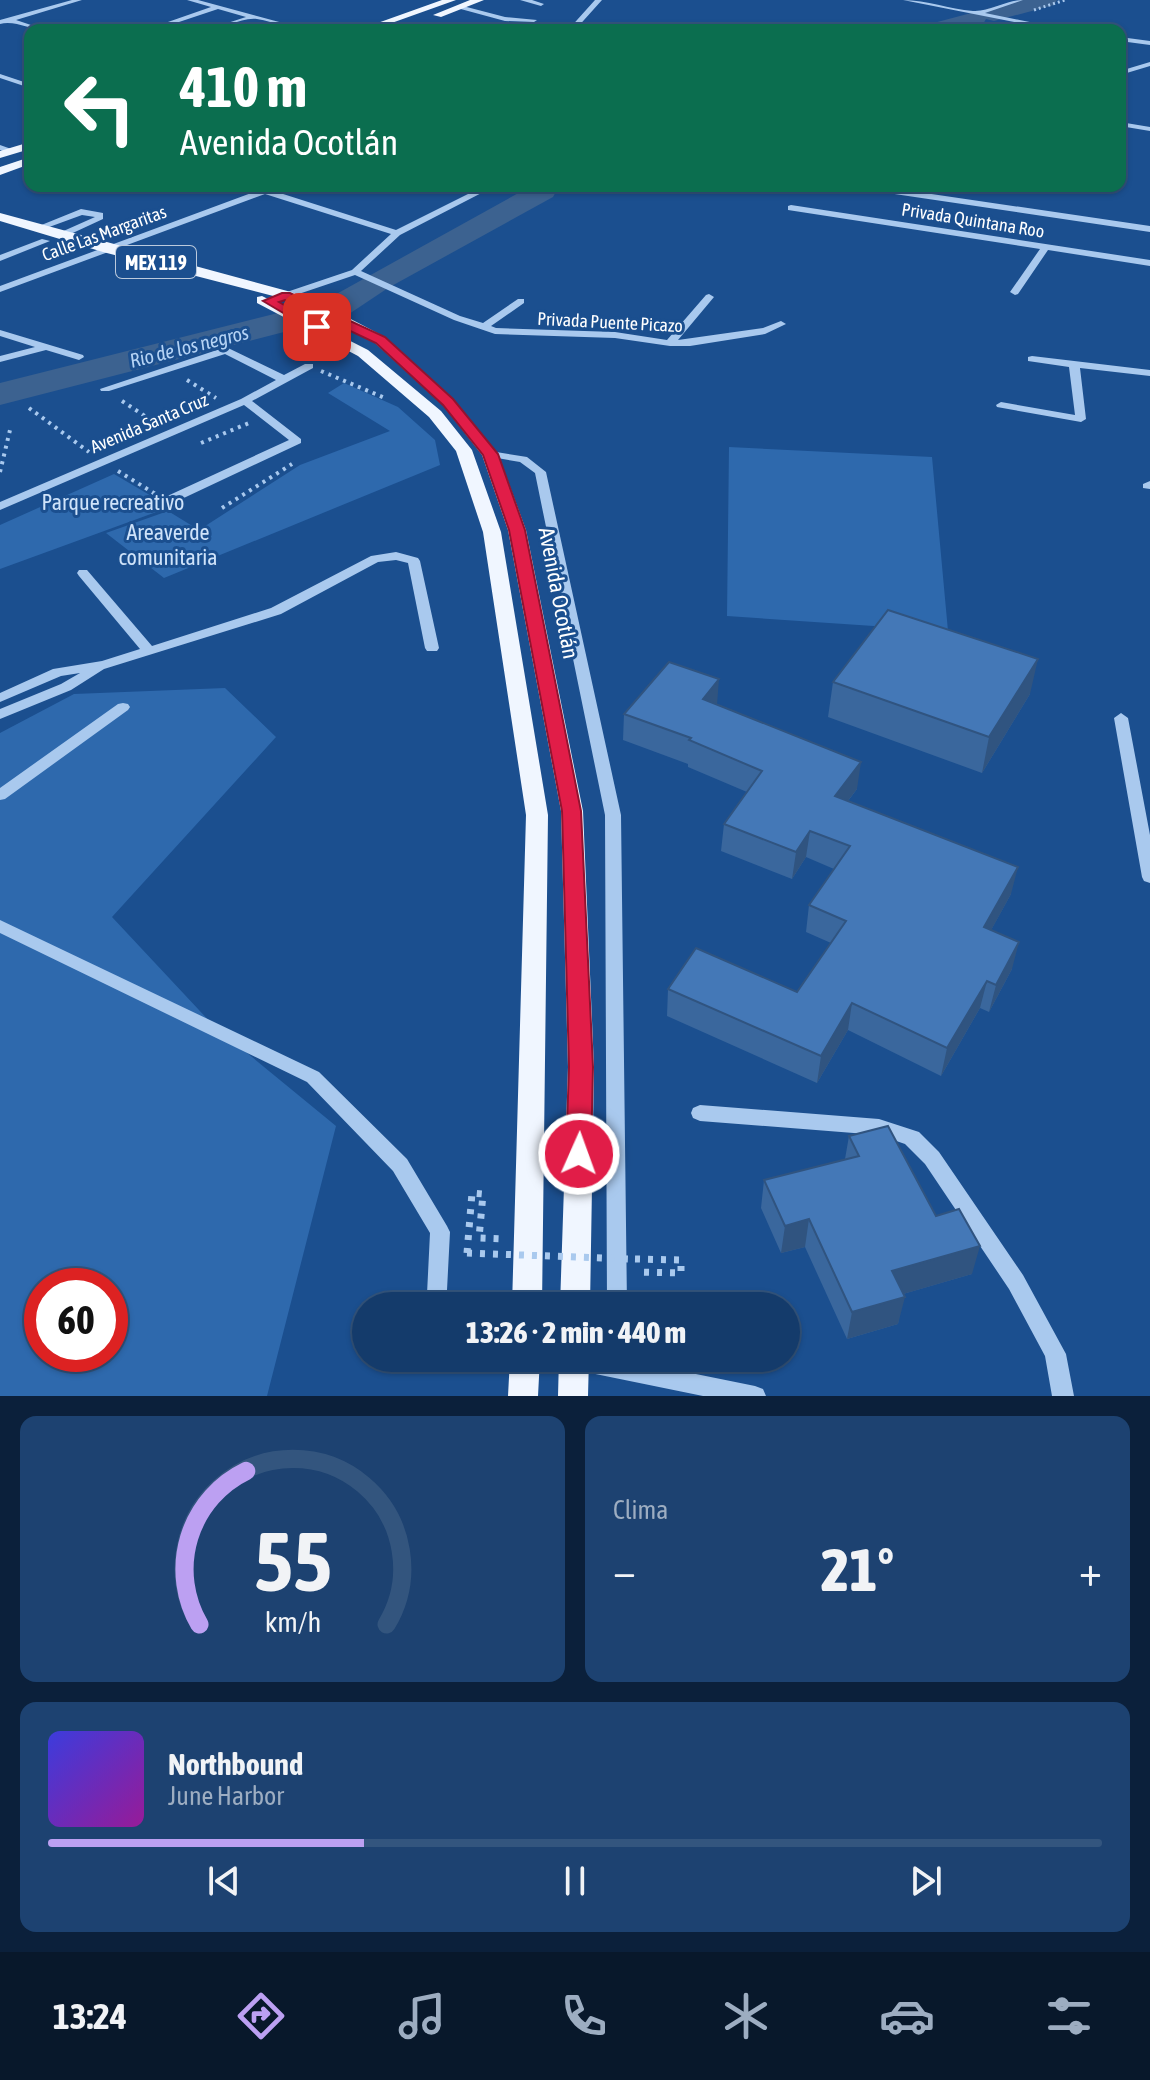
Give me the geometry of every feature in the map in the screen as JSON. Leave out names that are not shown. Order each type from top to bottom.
[{"type":"main road","points":[[384,24],[479,0]]},
{"type":"main road","points":[[410,24],[455,4]]},
{"type":"main road","points":[[4,151],[24,146]]},
{"type":"main road","points":[[0,171],[24,162]]},
{"type":"main road","name":"Avenida Ocotlán","points":[[0,217],[91,255],[269,301],[363,353],[435,414],[464,450],[492,532],[537,815],[527,1292]]},
{"type":"main road","name":"Avenida Ocotlán","points":[[0,228],[62,235],[286,295],[312,306],[380,340],[448,402],[490,454],[517,530],[572,811],[581,1067],[575,1292]]},
{"type":"main road","points":[[523,1396],[524,1372]]},
{"type":"main road","points":[[572,1372],[573,1396]]},
{"type":"street","points":[[0,22],[79,0]]},
{"type":"street","points":[[190,0],[283,24]]},
{"type":"street","points":[[523,0],[541,4]]},
{"type":"street","points":[[577,24],[599,0]]},
{"type":"street","points":[[906,0],[1032,24]]},
{"type":"street","points":[[974,14],[1020,0]]},
{"type":"street","points":[[455,4],[505,19],[534,20]]},
{"type":"street","points":[[167,24],[219,8]]},
{"type":"street","points":[[227,24],[252,16]]},
{"type":"street","points":[[10,20],[24,24]]},
{"type":"street","points":[[1126,40],[1150,43]]},
{"type":"street","points":[[1126,71],[1150,64]]},
{"type":"street","points":[[0,76],[24,84]]},
{"type":"street","points":[[1126,125],[1150,129]]},
{"type":"street","name":"Calle Las Margaritas","points":[[0,289],[262,192]]},
{"type":"street","points":[[268,192],[397,233]]},
{"type":"street","points":[[269,301],[355,272],[397,233],[479,192]]},
{"type":"street","points":[[898,192],[1150,229]]},
{"type":"street","name":"Privada Quintana Roo","points":[[791,208],[1150,263]]},
{"type":"street","points":[[0,258],[81,212],[100,215],[99,219],[62,235]]},
{"type":"street","points":[[1015,292],[1045,248]]},
{"type":"street","name":"Privada Puente Picazo","points":[[355,272],[484,327],[528,333],[615,335],[670,343],[727,338],[765,331],[781,324]]},
{"type":"street","points":[[670,343],[709,297]]},
{"type":"street","name":"Privada Puente Picazo","points":[[484,327],[521,301]]},
{"type":"street","points":[[0,333],[79,357]]},
{"type":"street","points":[[0,359],[46,347]]},
{"type":"street","points":[[105,389],[226,350],[285,380]]},
{"type":"street","points":[[1032,359],[1150,373]]},
{"type":"street","points":[[1001,405],[1081,419],[1074,364]]},
{"type":"street","name":"Avenida Santa Cruz","points":[[0,506],[245,401],[309,366]]},
{"type":"street","points":[[167,501],[297,441],[245,401]]},
{"type":"street","points":[[490,454],[523,459],[540,472],[613,815],[617,1292]]},
{"type":"street","points":[[0,698],[58,672],[104,665],[276,611],[375,559],[396,556],[414,561],[432,648]]},
{"type":"street","points":[[83,573],[149,651]]},
{"type":"street","points":[[0,714],[54,692],[104,665]]},
{"type":"street","points":[[42,679],[54,692]]},
{"type":"street","points":[[0,795],[123,707]]},
{"type":"street","points":[[1121,718],[1150,877]]},
{"type":"street","points":[[0,926],[313,1077],[400,1165],[440,1232],[437,1292]]},
{"type":"street","points":[[700,1113],[879,1127],[912,1138],[932,1158],[1016,1282],[1055,1354],[1063,1396]]},
{"type":"street","points":[[656,1372],[755,1396]]},
{"type":"path","points":[[309,366],[388,399],[409,391]]},
{"type":"path","points":[[169,368],[230,407]]},
{"type":"path","points":[[105,389],[171,433]]},
{"type":"path","points":[[29,408],[103,462],[167,501]]},
{"type":"path","points":[[201,443],[264,416]]},
{"type":"path","points":[[0,472],[10,430]]},
{"type":"path","points":[[222,508],[294,463],[283,447]]},
{"type":"path","points":[[479,1238],[483,1194],[472,1193],[467,1253],[681,1260],[681,1273],[639,1272]]},
{"type":"green space","name":"Areaverde comunitaria","points":[[344,383],[398,407],[435,440],[440,465],[164,578],[106,533],[168,511],[199,530],[300,465],[390,431],[328,393]]},
{"type":"green space","points":[[729,447],[932,457],[948,631],[727,616]]},
{"type":"green space","name":"Parque recreativo","points":[[114,474],[170,507],[0,569],[0,525]]},
{"type":"green space","points":[[225,688],[276,737],[112,917],[213,1025],[336,1126],[267,1396],[0,1396],[0,733],[74,694]]},
{"type":"building","points":[[888,610],[1038,659],[989,737],[833,682]]},
{"type":"building","points":[[669,662],[719,679],[703,699],[861,762],[835,796],[1018,867],[984,927],[1019,942],[996,985],[987,981],[947,1048],[852,1003],[821,1056],[668,989],[696,948],[797,992],[846,921],[809,905],[850,846],[810,831],[796,852],[724,824],[762,771],[689,740],[691,738],[624,714]]},
{"type":"building","points":[[888,1126],[936,1216],[959,1209],[980,1246],[892,1271],[905,1297],[852,1312],[809,1219],[785,1226],[764,1180],[859,1156],[849,1136]]},
{"type":"waterway","name":"Rio de los negros","points":[[994,14],[1046,0]]},
{"type":"waterway","name":"Rio de los negros","points":[[956,24],[975,19]]},
{"type":"waterway","name":"Rio de los negros","points":[[385,279],[541,192]]},
{"type":"waterway","name":"Rio de los negros","points":[[0,394],[334,309],[373,286]]},
{"type":"route","points":[[317,327],[269,301],[286,295],[321,309],[380,340],[448,402],[490,454],[517,530],[572,811],[581,1067],[579,1154]]}]
